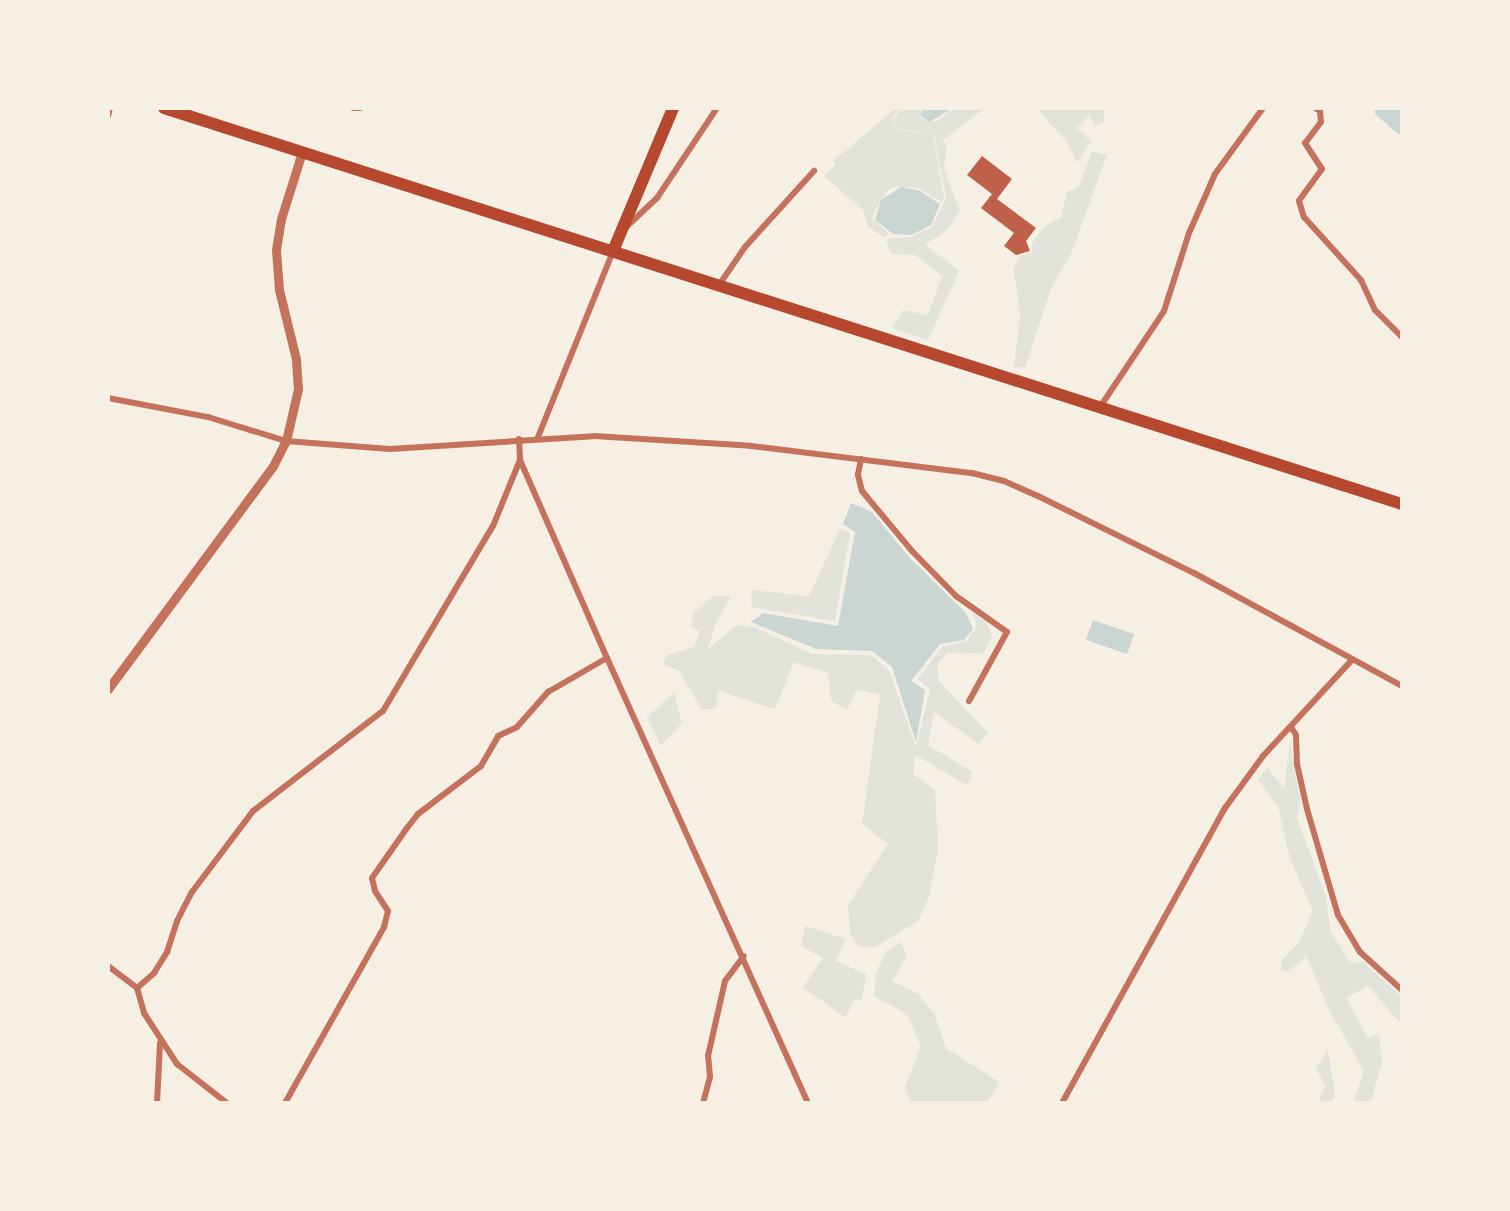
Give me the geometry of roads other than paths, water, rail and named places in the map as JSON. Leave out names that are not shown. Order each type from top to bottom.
[{"type":"main road","points":[[164,108],[301,155],[613,251],[1402,504]]},
{"type":"main road","points":[[613,251],[673,108]]},
{"type":"street","points":[[108,116],[110,108]]},
{"type":"street","points":[[353,108],[360,108]]},
{"type":"street","points":[[620,232],[632,225],[657,198],[717,108]]},
{"type":"street","points":[[1100,406],[1164,311],[1189,233],[1215,174],[1263,108]]},
{"type":"street","points":[[1315,108],[1320,111],[1321,122],[1305,143],[1322,170],[1299,201],[1304,217],[1361,280],[1375,310],[1402,337]]},
{"type":"street","points":[[108,689],[273,466],[286,441],[298,389],[297,358],[279,290],[276,250],[283,210],[301,155]]},
{"type":"street","points":[[718,285],[745,248],[814,171]]},
{"type":"street","points":[[538,437],[613,251]]},
{"type":"street","points":[[108,398],[208,417],[286,441],[390,449],[538,437],[751,446],[861,459],[1004,481],[1194,573],[1351,661],[1402,686]]},
{"type":"street","points":[[519,439],[520,460],[808,1103]]},
{"type":"street","points":[[861,459],[858,475],[862,492],[912,551],[956,596],[1007,632],[969,701]]},
{"type":"street","points":[[137,988],[154,973],[167,952],[177,921],[192,892],[253,811],[383,711],[493,526],[520,460]]},
{"type":"street","points":[[285,1103],[384,927],[388,911],[375,891],[372,878],[407,828],[418,814],[481,766],[498,735],[517,727],[548,692],[607,658]]},
{"type":"street","points":[[1062,1103],[1225,808],[1263,756],[1351,661]]},
{"type":"street","points":[[1291,727],[1296,735],[1297,764],[1307,809],[1338,915],[1360,952],[1402,990]]},
{"type":"street","points":[[703,1103],[710,1077],[708,1056],[725,981],[744,956]]},
{"type":"street","points":[[108,966],[137,988],[144,1013],[160,1042],[177,1064],[227,1103]]},
{"type":"street","points":[[157,1103],[160,1042]]},
{"type":"waterway","points":[[1385,108],[1402,123]]}]
